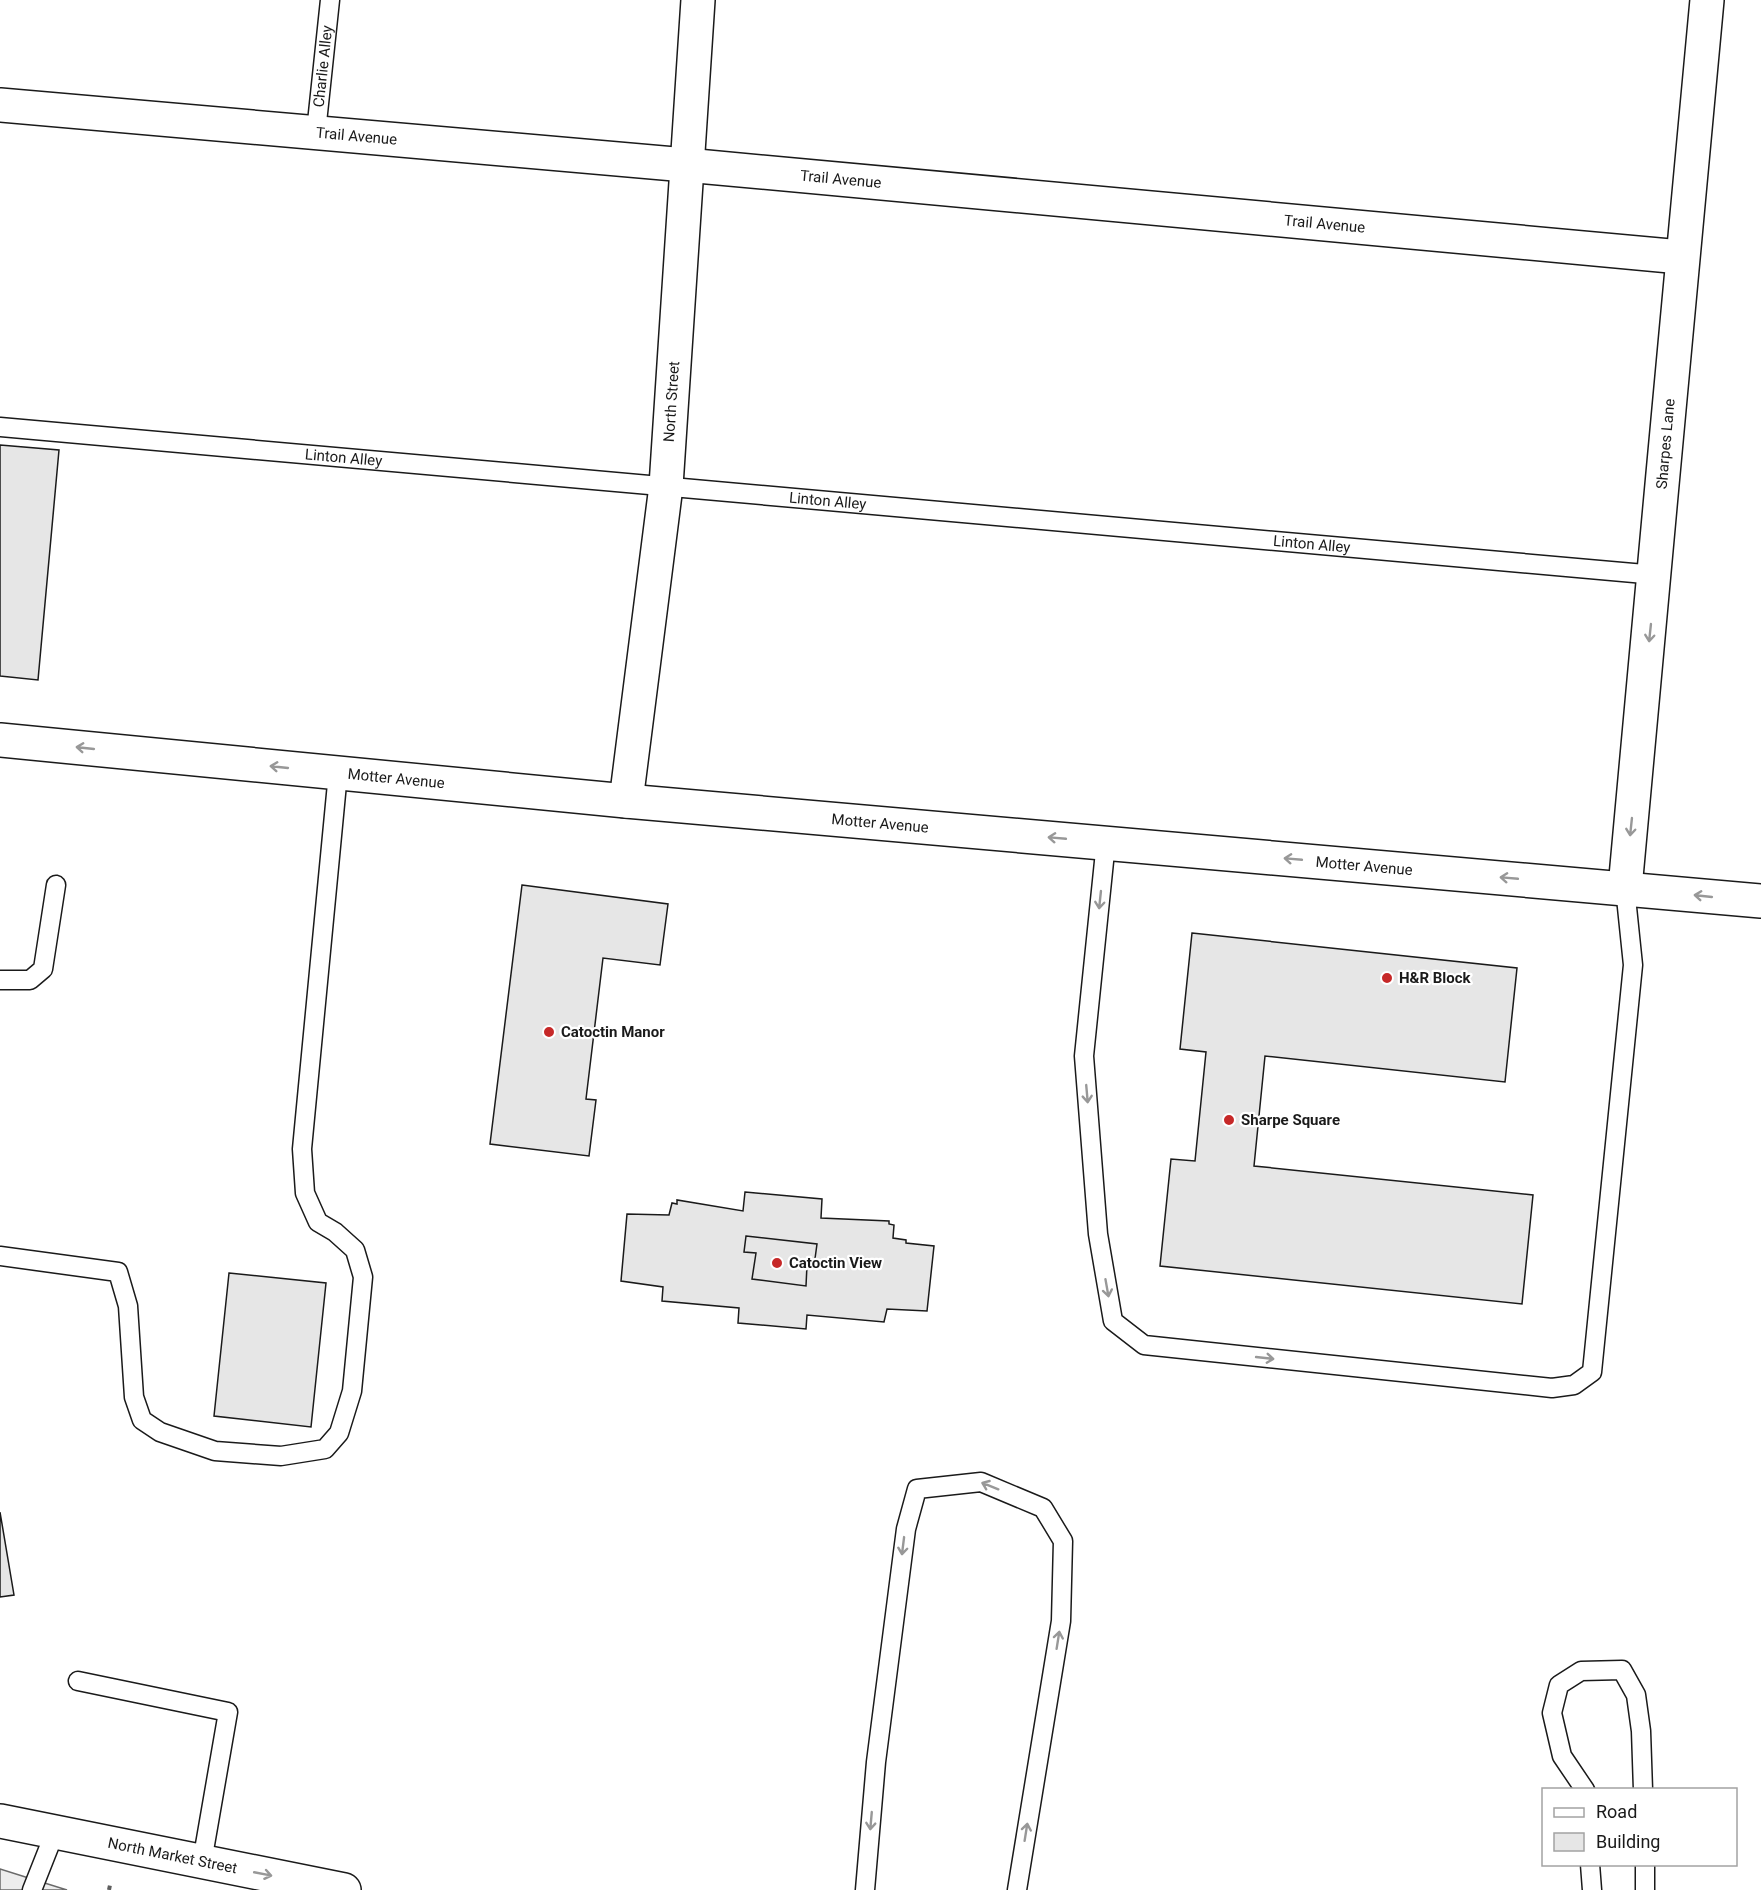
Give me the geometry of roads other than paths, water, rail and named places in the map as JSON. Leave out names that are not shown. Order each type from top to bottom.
[{"type":"street","name":"North Street","points":[[626,801],[666,486],[698,0]]},
{"type":"street","name":"Sharpes Lane","points":[[1625,888],[1656,575],[1681,257],[1707,0]]},
{"type":"street","name":"Trail Avenue","points":[[0,105],[686,165],[1681,257]]},
{"type":"street","name":"Motter Avenue","points":[[0,740],[626,801],[1761,901]]},
{"type":"street","name":"North Market Street","points":[[0,1821],[344,1890]]},
{"type":"lane","name":"Charlie Alley","points":[[316,132],[330,0]]},
{"type":"lane","name":"Linton Alley","points":[[0,427],[1656,575]]},
{"type":"lane","points":[[0,1256],[118,1272],[128,1306],[134,1397],[142,1420],[160,1432],[215,1451],[281,1456],[325,1449],[339,1433],[352,1391],[363,1277],[355,1250],[336,1232],[318,1222],[305,1193],[302,1149],[338,773]]},
{"type":"lane","points":[[1106,842],[1083,1056],[1098,1234],[1113,1321],[1144,1345],[1552,1388],[1574,1384],[1592,1372],[1633,965],[1625,888]]},
{"type":"lane","points":[[0,980],[30,980],[43,969],[56,885]]},
{"type":"lane","points":[[865,1890],[876,1762],[906,1529],[914,1499],[917,1489],[981,1482],[1042,1508],[1063,1541],[1061,1621],[1017,1890]]},
{"type":"lane","points":[[1584,1788],[1562,1756],[1552,1713],[1559,1685],[1581,1671],[1622,1670],[1636,1695],[1641,1731],[1643,1788]]},
{"type":"lane","points":[[78,1681],[228,1712],[202,1862]]},
{"type":"lane","points":[[32,1890],[55,1832]]},
{"type":"lane","points":[[1590,1866],[1592,1890]]},
{"type":"lane","points":[[1645,1866],[1645,1890]]},
{"type":"place","name":"H&R Block","points":[[1387,978]]},
{"type":"place","name":"Catoctin Manor","points":[[549,1032]]},
{"type":"place","name":"Sharpe Square","points":[[1229,1120]]},
{"type":"place","name":"Catoctin View","points":[[777,1263]]}]
